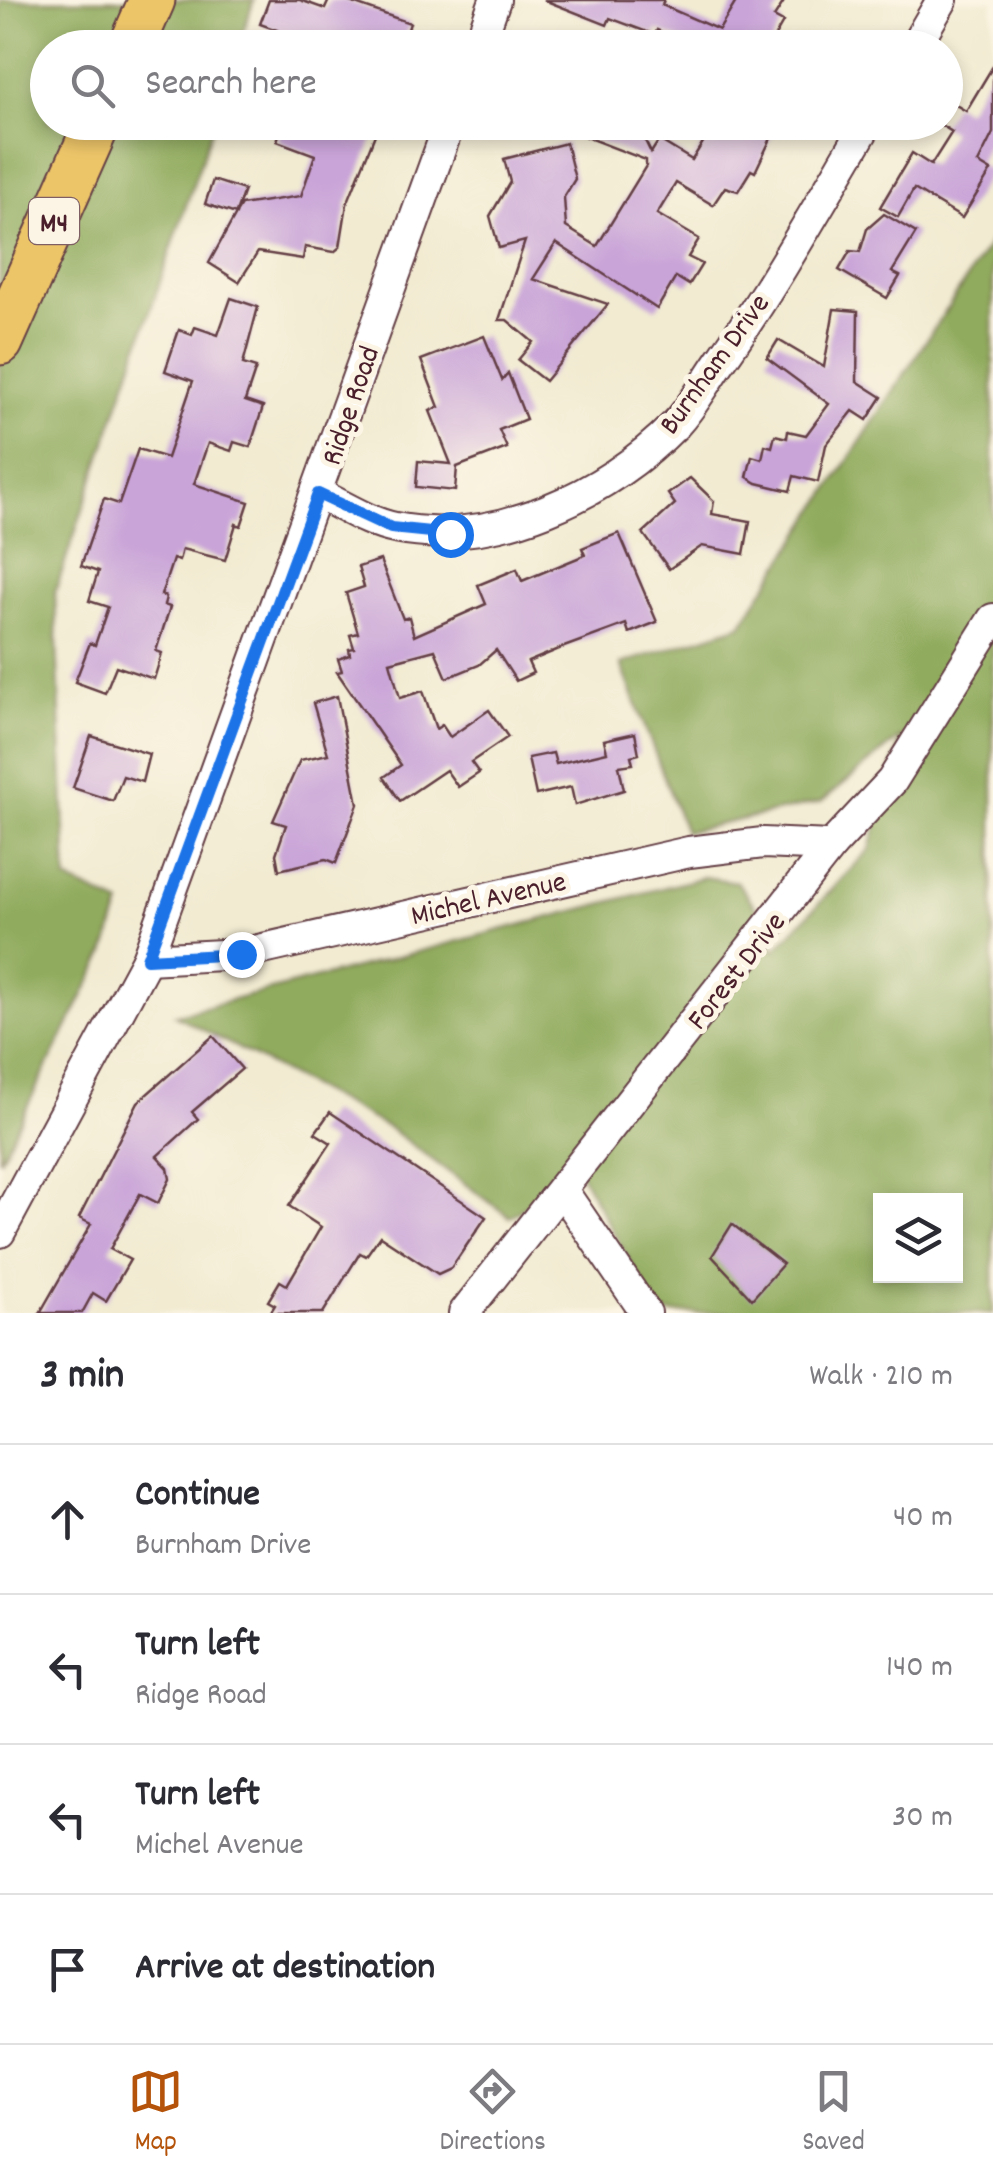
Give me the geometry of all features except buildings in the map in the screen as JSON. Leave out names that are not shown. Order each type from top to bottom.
[{"type":"highway","points":[[139,30],[152,0]]},
{"type":"highway","name":"M4","points":[[0,342],[90,140]]},
{"type":"street","points":[[484,30],[495,0]]},
{"type":"street","points":[[924,30],[942,0]]},
{"type":"street","name":"Ridge Road","points":[[0,1232],[147,959],[444,140]]},
{"type":"street","name":"Burnham Drive","points":[[318,494],[391,528],[450,534],[509,524],[570,499],[627,466],[678,422],[734,343],[857,140]]},
{"type":"street","name":"Forest Drive","points":[[464,1313],[831,846],[892,781],[993,619]]},
{"type":"street","name":"Michel Avenue","points":[[147,959],[241,954],[729,845],[831,846]]},
{"type":"street","points":[[562,1190],[646,1313]]},
{"type":"green space","points":[[0,0],[254,0],[244,30],[30,30],[30,140],[208,140],[55,592],[67,880],[121,905],[105,953],[0,1160]]},
{"type":"green space","points":[[993,238],[993,1313],[659,1313],[577,1168],[510,1217],[389,1128],[175,1015],[704,877],[737,882],[761,914],[774,951],[870,849],[901,737],[821,802],[685,832],[621,664],[741,625]]},
{"type":"route","points":[[241,954],[147,959],[318,494],[391,528],[450,534]]}]
